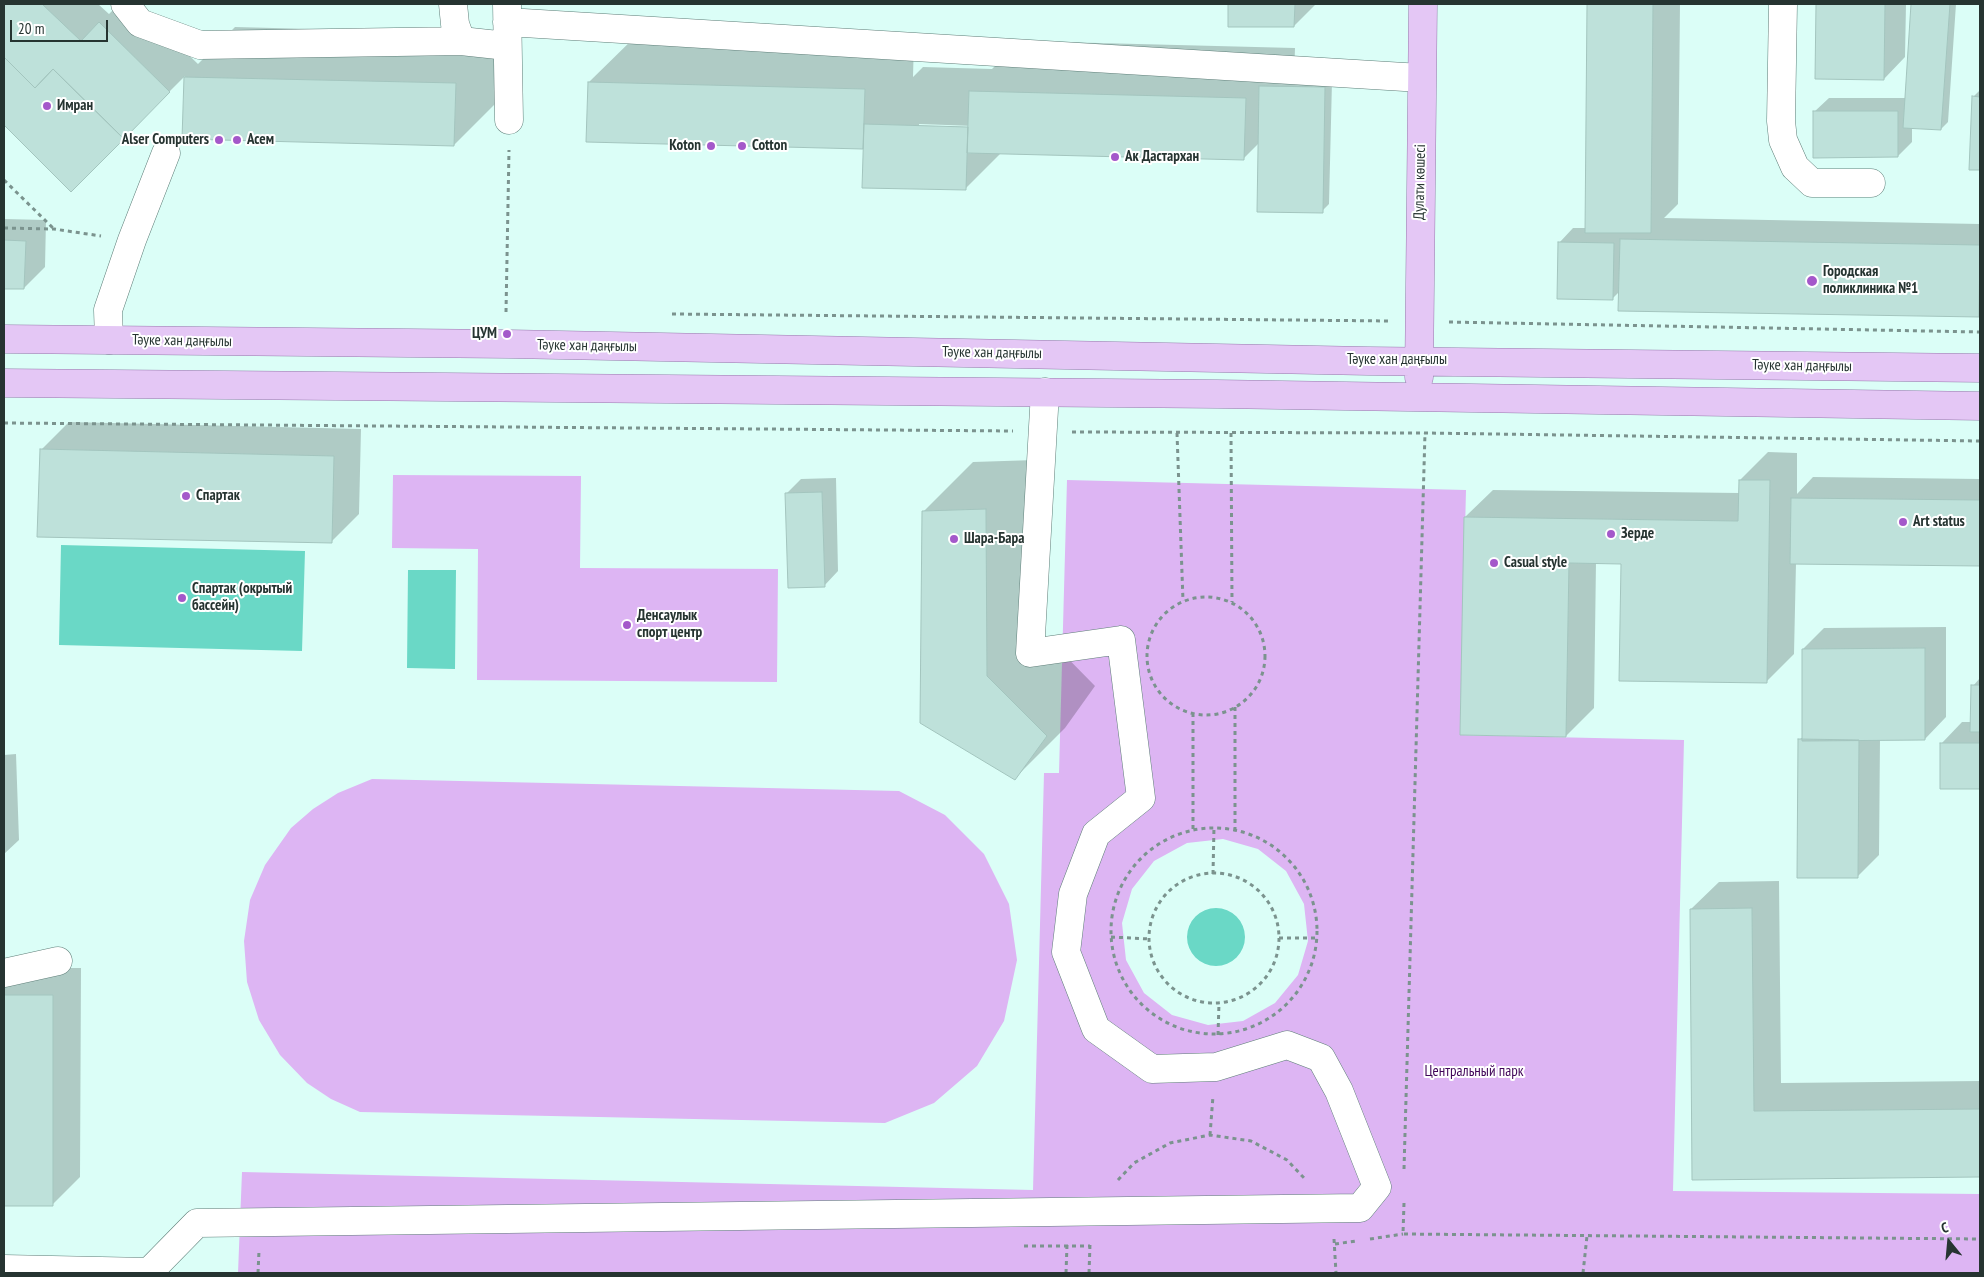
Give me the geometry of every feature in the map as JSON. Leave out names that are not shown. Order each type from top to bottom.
[{"type":"main road","name":"Дулати көшесі","points":[[1418,396],[1423,4]]},
{"type":"main road","name":"Тәуке хан даңғылы","points":[[4,339],[510,344],[1980,368]]},
{"type":"main road","points":[[4,383],[1418,396],[1980,406]]},
{"type":"street","points":[[125,4],[140,23],[200,45],[461,40],[507,24],[1422,78]]},
{"type":"street","points":[[453,4],[455,24],[461,40]]},
{"type":"street","points":[[1783,4],[1781,121],[1783,140],[1795,167],[1812,184],[1872,183]]},
{"type":"street","points":[[507,24],[509,120]]},
{"type":"street","points":[[109,340],[108,310],[132,240],[166,153]]},
{"type":"street","points":[[4,1269],[150,1272],[197,1223],[1360,1208],[1377,1187],[1339,1091],[1321,1058],[1287,1045],[1216,1067],[1152,1069],[1096,1029],[1066,952],[1073,894],[1096,834],[1141,798],[1121,640],[1030,653],[1045,392]]},
{"type":"street","points":[[4,973],[58,961]]},
{"type":"path","points":[[506,312],[509,120]]},
{"type":"path","points":[[4,180],[54,229]]},
{"type":"path","points":[[4,228],[54,229],[132,240]]},
{"type":"path","points":[[496,312],[516,312]]},
{"type":"path","points":[[665,314],[1419,321],[1980,332]]},
{"type":"path","points":[[4,424],[1177,433],[1425,433],[1980,441]]},
{"type":"path","points":[[1177,433],[1183,601]]},
{"type":"path","points":[[1231,433],[1232,602]]},
{"type":"path","points":[[1404,1175],[1425,433]]},
{"type":"path","points":[[1207,596],[1232,602],[1251,616],[1264,638],[1266,663],[1258,686],[1241,704],[1218,714],[1193,714],[1171,704],[1154,685],[1147,661],[1150,637],[1163,616],[1183,601],[1207,596]]},
{"type":"path","points":[[1235,707],[1235,829]]},
{"type":"path","points":[[1193,714],[1193,829]]},
{"type":"path","points":[[1213,874],[1214,827]]},
{"type":"path","points":[[1214,827],[1235,829],[1260,838],[1282,852],[1300,872],[1312,895],[1318,921],[1317,938],[1309,973],[1295,996],[1276,1014],[1253,1027],[1227,1034],[1201,1034],[1175,1027],[1152,1014],[1133,996],[1119,973],[1111,948],[1110,921],[1116,895],[1128,872],[1146,852],[1161,842],[1193,829],[1214,827]]},
{"type":"path","points":[[1221,872],[1244,880],[1262,894],[1275,915],[1279,938],[1274,962],[1261,982],[1242,996],[1219,1003],[1195,1000],[1174,989],[1158,972],[1149,948],[1150,925],[1158,903],[1175,885],[1196,875],[1213,874],[1221,872]]},
{"type":"path","points":[[1111,937],[1150,940]]},
{"type":"path","points":[[1279,938],[1317,938]]},
{"type":"path","points":[[1404,1195],[1403,1234],[1980,1239]]},
{"type":"path","points":[[1583,1273],[1587,1236]]},
{"type":"path","points":[[1066,1273],[1067,1245]]},
{"type":"path","points":[[258,1273],[260,1248]]},
{"type":"green space","name":"Денсаулык спорт центр","points":[[393,475],[581,476],[580,568],[778,569],[777,682],[477,680],[478,549],[392,548]]},
{"type":"green space","name":"Центральный парк","points":[[1067,480],[1466,490],[1460,735],[1684,740],[1673,1191],[1980,1194],[1980,1273],[238,1273],[242,1172],[1033,1190],[1044,773],[1059,773]],"holes":[[[1223,839],[1258,849],[1286,871],[1304,904],[1308,941],[1298,975],[1275,1003],[1243,1021],[1208,1025],[1172,1015],[1144,993],[1126,960],[1122,923],[1132,889],[1154,861],[1187,843]]]},
{"type":"green space","points":[[372,779],[899,791],[945,815],[984,854],[1009,904],[1017,960],[1004,1021],[977,1066],[934,1103],[885,1123],[360,1112],[331,1099],[307,1083],[280,1055],[259,1020],[247,982],[244,941],[250,900],[265,865],[291,828],[313,809],[338,793]]},
{"type":"shaded area","name":"Спартак (окрытый бассейн)","points":[[61,545],[305,551],[302,651],[59,645]]},
{"type":"shaded area","points":[[408,570],[456,570],[455,669],[407,668]]},
{"type":"shaded area","points":[[1210,908],[1222,908],[1237,916],[1245,931],[1245,943],[1237,958],[1222,966],[1210,966],[1195,958],[1187,943],[1187,931],[1195,916]]},
{"type":"building","points":[[4,4],[42,4],[81,41],[99,22],[170,92],[124,139],[53,69],[35,88],[4,57]]},
{"type":"building","points":[[1228,4],[1295,4],[1294,27],[1228,27]]},
{"type":"building","points":[[1587,4],[1653,4],[1651,233],[1585,233]]},
{"type":"building","points":[[1816,4],[1885,4],[1884,80],[1815,79]]},
{"type":"building","points":[[1911,4],[1950,4],[1941,130],[1903,128]]},
{"type":"building","name":"Имран","points":[[4,57],[35,88],[53,69],[124,139],[71,192],[4,125]]},
{"type":"building","points":[[184,77],[456,83],[454,146],[182,139]]},
{"type":"building","points":[[588,82],[865,89],[863,149],[586,142]]},
{"type":"building","points":[[1259,86],[1325,87],[1323,213],[1257,212]]},
{"type":"building","points":[[969,91],[1246,98],[1244,160],[967,153]]},
{"type":"building","points":[[1972,96],[1980,97],[1980,170],[1969,170]]},
{"type":"building","points":[[1813,111],[1898,111],[1898,157],[1813,158]]},
{"type":"building","points":[[864,124],[968,127],[966,190],[862,188]]},
{"type":"building","points":[[1620,239],[1980,245],[1979,317],[1618,311]]},
{"type":"building","points":[[4,240],[26,241],[24,289],[4,289]]},
{"type":"building","points":[[1558,242],[1614,243],[1613,300],[1557,299]]},
{"type":"building","name":"Спартак","points":[[40,449],[334,456],[332,543],[37,537]]},
{"type":"building","points":[[1739,480],[1770,480],[1767,683],[1619,681],[1621,564],[1569,563],[1566,737],[1460,735],[1464,517],[1738,521]]},
{"type":"building","points":[[822,492],[825,587],[788,588],[785,493]]},
{"type":"building","points":[[1791,498],[1980,500],[1980,566],[1790,564]]},
{"type":"building","points":[[986,509],[987,676],[1047,736],[1015,780],[920,723],[922,511]]},
{"type":"building","points":[[1925,648],[1925,740],[1802,741],[1802,649]]},
{"type":"building","points":[[1971,685],[1980,685],[1980,732],[1970,732]]},
{"type":"building","points":[[1798,739],[1859,740],[1858,878],[1797,878]]},
{"type":"building","points":[[1940,743],[1980,743],[1980,789],[1940,789]]},
{"type":"building","points":[[1752,908],[1754,1111],[1980,1109],[1980,1177],[1692,1180],[1690,909]]},
{"type":"building","points":[[4,995],[53,995],[53,1206],[4,1206]]},
{"type":"place","name":"Имран","points":[[47,106]]},
{"type":"place","name":"Alser Computers","points":[[219,140]]},
{"type":"place","name":"Асем","points":[[237,140]]},
{"type":"place","name":"Koton","points":[[711,146]]},
{"type":"place","name":"Cotton","points":[[742,146]]},
{"type":"place","name":"Ак Дастархан","points":[[1115,157]]},
{"type":"place","name":"Городская поликлиника №1","points":[[1812,281]]},
{"type":"place","name":"ЦУМ","points":[[507,334]]},
{"type":"place","name":"Спартак","points":[[186,496]]},
{"type":"place","name":"Art status","points":[[1903,522]]},
{"type":"place","name":"Зерде","points":[[1611,534]]},
{"type":"place","name":"Шара-Бара","points":[[954,539]]},
{"type":"place","name":"Casual style","points":[[1494,563]]},
{"type":"place","name":"Спартак (окрытый бассейн)","points":[[182,598]]},
{"type":"place","name":"Денсаулык спорт центр","points":[[627,625]]}]
